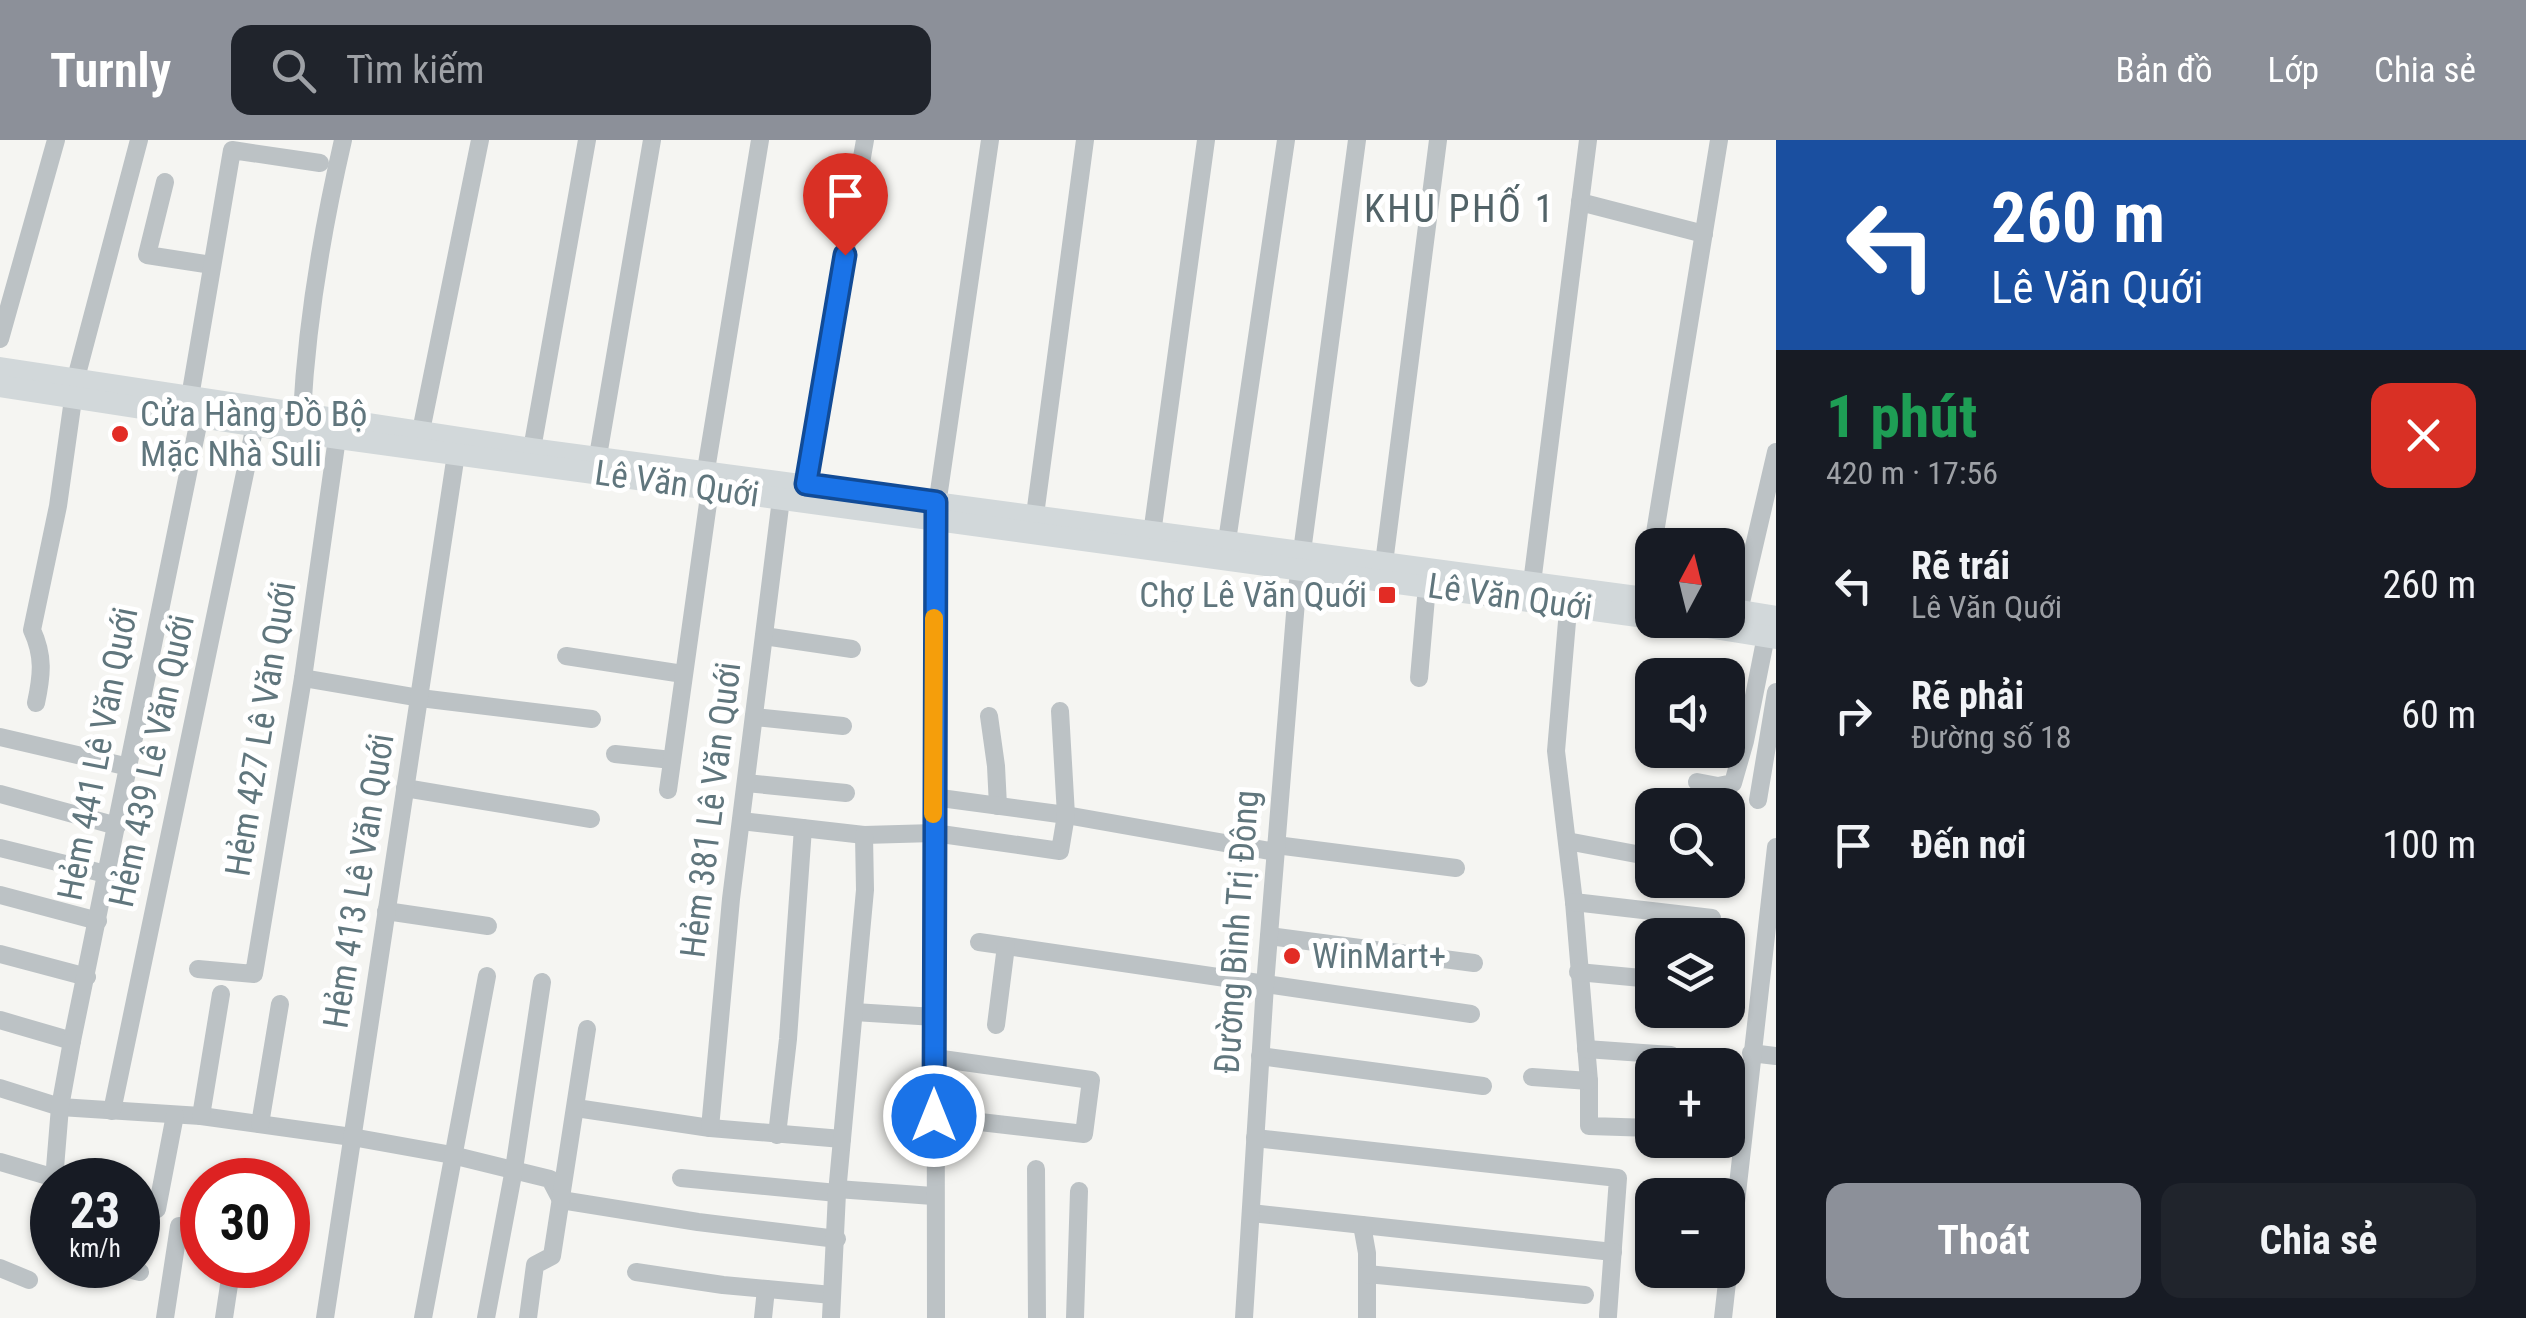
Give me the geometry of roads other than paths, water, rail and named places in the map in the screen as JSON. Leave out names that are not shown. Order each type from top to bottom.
[{"type":"main road","name":"Lê Văn Quới","points":[[0,368],[74,388],[301,422],[420,431],[532,449],[597,465]]},
{"type":"main road","name":"Lê Văn Quới","points":[[0,386],[74,388]]},
{"type":"main road","name":"Lê Văn Quới","points":[[195,406],[255,425],[301,422],[338,438],[708,479],[806,484],[936,510],[1301,560],[1384,563],[1532,582],[1569,596]]},
{"type":"main road","name":"Lê Văn Quới","points":[[708,479],[781,498],[1034,515],[1151,539],[1227,541],[1427,586],[1635,603]]},
{"type":"main road","points":[[1745,616],[1772,630]]},
{"type":"main road","points":[[1745,628],[1772,630]]},
{"type":"street","points":[[0,339],[56,140]]},
{"type":"street","points":[[36,702],[43,668],[32,630],[58,506],[74,388],[139,140]]},
{"type":"street","points":[[301,422],[306,334],[343,140]]},
{"type":"street","points":[[420,431],[480,140]]},
{"type":"street","points":[[532,449],[587,140]]},
{"type":"street","points":[[597,465],[652,140]]},
{"type":"street","points":[[668,790],[708,479],[760,140]]},
{"type":"street","points":[[806,484],[865,140]]},
{"type":"street","points":[[936,1318],[936,510],[990,140]]},
{"type":"street","points":[[1034,515],[1084,140]]},
{"type":"street","points":[[1151,539],[1206,140]]},
{"type":"street","points":[[1227,541],[1286,140]]},
{"type":"street","name":"Đường Bình Trị Đông","points":[[1244,1318],[1275,849],[1301,560],[1357,140]]},
{"type":"street","points":[[1384,563],[1438,140]]},
{"type":"street","points":[[1532,582],[1588,140]]},
{"type":"street","points":[[1656,528],[1720,140]]},
{"type":"street","points":[[233,145],[320,162]]},
{"type":"street","name":"Hẻm 441 Lê Văn Quới","points":[[56,1158],[60,1106],[72,1041],[130,767],[195,406],[212,265],[233,145]]},
{"type":"street","points":[[165,182],[146,255],[212,265]]},
{"type":"street","points":[[1580,202],[1704,234]]},
{"type":"street","name":"Hẻm 439 Lê Văn Quới","points":[[112,1110],[255,425]]},
{"type":"street","name":"Hẻm 427 Lê Văn Quới","points":[[198,970],[254,974],[338,438]]},
{"type":"street","points":[[1745,569],[1776,452]]},
{"type":"street","name":"Hẻm 413 Lê Văn Quới","points":[[326,1318],[456,454]]},
{"type":"street","name":"Hẻm 381 Lê Văn Quới","points":[[710,1128],[741,822],[781,498]]},
{"type":"street","points":[[1419,678],[1427,586]]},
{"type":"street","points":[[1569,596],[1556,752],[1574,902],[1589,1080],[1589,1126],[1635,1127]]},
{"type":"street","points":[[1697,782],[1718,786],[1733,783],[1772,630]]},
{"type":"street","points":[[764,636],[852,649]]},
{"type":"street","points":[[566,656],[683,674]]},
{"type":"street","points":[[303,678],[592,720]]},
{"type":"street","points":[[1758,800],[1776,692]]},
{"type":"street","points":[[741,822],[864,834],[934,834],[1060,851],[1066,815],[1060,712]]},
{"type":"street","points":[[754,716],[844,726]]},
{"type":"street","points":[[990,716],[998,806]]},
{"type":"street","points":[[0,738],[130,767]]},
{"type":"street","points":[[615,754],[672,760]]},
{"type":"street","points":[[746,783],[846,793]]},
{"type":"street","points":[[405,788],[591,819]]},
{"type":"street","points":[[0,794],[117,826]]},
{"type":"street","points":[[933,797],[1275,849],[1456,868]]},
{"type":"street","points":[[777,1135],[803,828]]},
{"type":"street","points":[[831,1318],[837,1191],[865,890],[864,834]]},
{"type":"street","points":[[1567,841],[1635,855]]},
{"type":"street","points":[[0,848],[106,874]]},
{"type":"street","points":[[1723,1318],[1751,1053],[1768,988],[1775,859]]},
{"type":"street","points":[[0,894],[98,921]]},
{"type":"street","points":[[1574,902],[1712,918]]},
{"type":"street","points":[[386,911],[488,926]]},
{"type":"street","points":[[1269,936],[1474,963]]},
{"type":"street","points":[[979,942],[1471,1014]]},
{"type":"street","points":[[996,1025],[1006,946]]},
{"type":"street","points":[[0,954],[86,977]]},
{"type":"street","points":[[1578,972],[1635,977]]},
{"type":"street","points":[[423,1318],[487,976]]},
{"type":"street","points":[[486,1318],[514,1170],[542,982]]},
{"type":"street","points":[[201,1116],[220,994]]},
{"type":"street","points":[[260,1124],[280,1004]]},
{"type":"street","points":[[854,1012],[934,1018]]},
{"type":"street","points":[[0,1020],[72,1041]]},
{"type":"street","points":[[528,1318],[534,1265],[552,1256],[586,1028]]},
{"type":"street","points":[[1586,1048],[1635,1052]]},
{"type":"street","points":[[1751,1053],[1776,1056]]},
{"type":"street","points":[[1260,1056],[1482,1086]]},
{"type":"street","points":[[934,1058],[1091,1080],[1084,1134],[980,1122]]},
{"type":"street","points":[[1532,1077],[1589,1080]]},
{"type":"street","points":[[0,1088],[60,1106],[201,1116],[352,1137],[452,1156],[550,1178],[561,1200]]},
{"type":"street","points":[[576,1108],[710,1128],[842,1139]]},
{"type":"street","points":[[160,1193],[175,1115]]},
{"type":"street","points":[[1255,1138],[1618,1178],[1608,1316]]},
{"type":"street","points":[[0,1162],[30,1174]]},
{"type":"street","points":[[1036,1169],[1036,1318]]},
{"type":"street","points":[[681,1178],[933,1196]]},
{"type":"street","points":[[1076,1318],[1079,1191]]},
{"type":"street","points":[[561,1200],[836,1239]]},
{"type":"street","points":[[1250,1214],[1613,1252]]},
{"type":"street","points":[[1362,1225],[1367,1318]]},
{"type":"street","points":[[166,1318],[178,1226]]},
{"type":"street","points":[[0,1268],[29,1280]]},
{"type":"street","points":[[636,1272],[832,1295]]},
{"type":"street","points":[[1367,1274],[1585,1294]]},
{"type":"street","points":[[224,1318],[229,1288]]},
{"type":"street","points":[[763,1318],[766,1289]]},
{"type":"place","name":"Cửa Hàng Đồ Bộ Mặc Nhà Suli","points":[[120,434]]},
{"type":"place","name":"Chợ Lê Văn Quới","points":[[1387,595]]},
{"type":"place","name":"WinMart+","points":[[1292,956]]},
{"type":"district","name":"KHU PHỐ 1","points":[[1460,209]]}]
